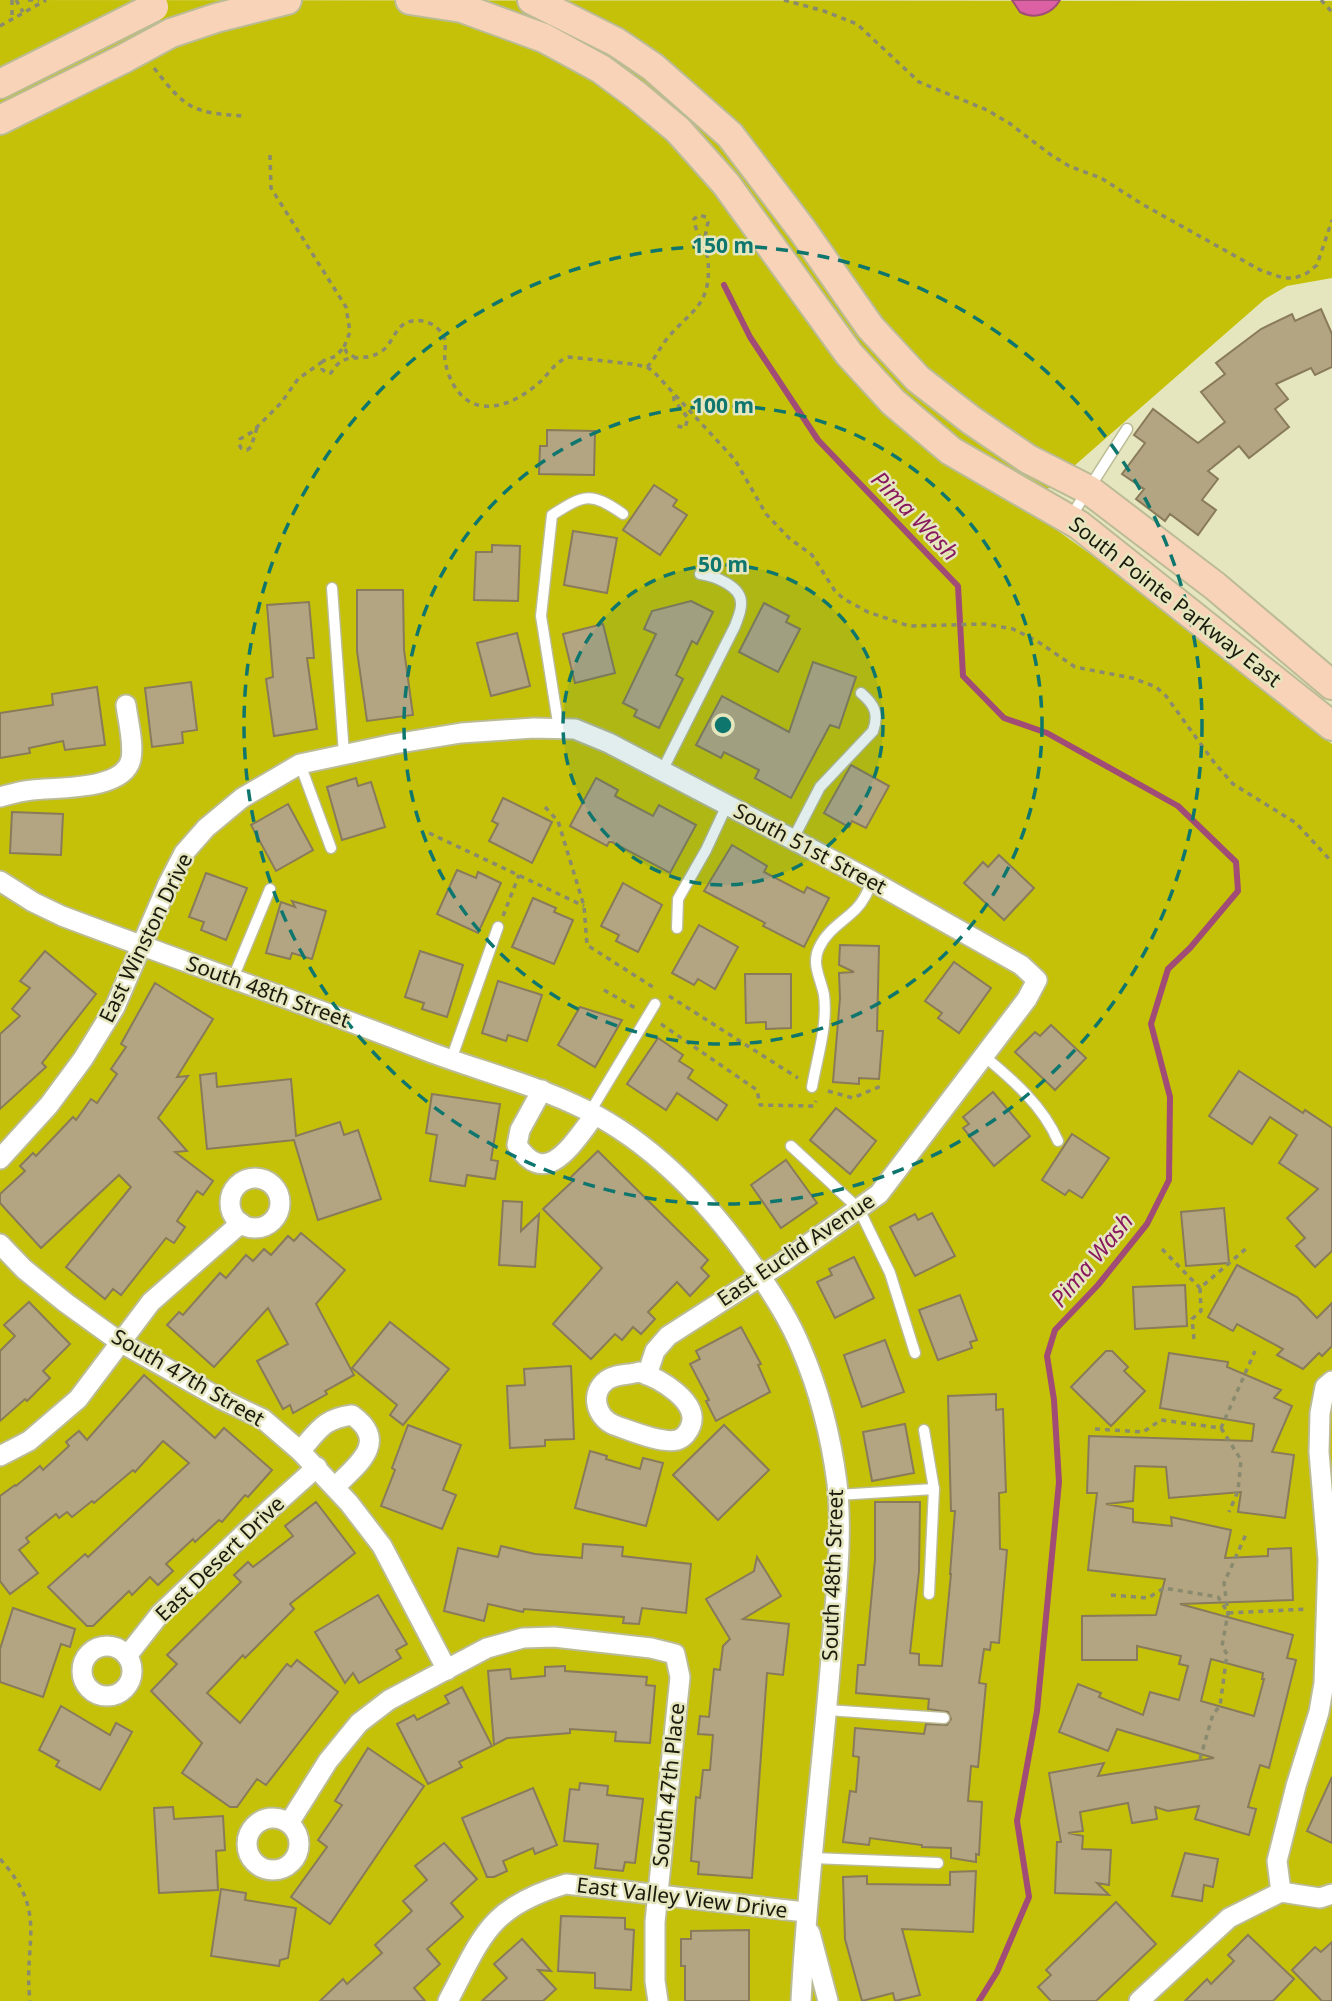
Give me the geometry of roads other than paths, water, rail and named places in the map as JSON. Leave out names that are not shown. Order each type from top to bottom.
[{"type":"main road","points":[[0,121],[136,60],[171,33],[216,18],[287,0]]},
{"type":"main road","name":"South Pointe Parkway East","points":[[410,0],[462,8],[544,38],[601,69],[636,95],[678,130],[726,184],[849,354],[893,402],[951,451],[1015,490],[1070,519],[1193,613],[1332,726]]},
{"type":"main road","name":"South Pointe Parkway East","points":[[532,0],[616,42],[653,67],[688,96],[738,145],[803,231],[870,327],[918,379],[1028,459],[1087,490],[1215,586],[1332,685]]},
{"type":"main road","points":[[0,84],[163,4]]},
{"type":"main road","points":[[1193,613],[1215,586]]},
{"type":"street","points":[[0,797],[28,790],[96,785],[112,780],[125,771],[131,760],[126,705]]},
{"type":"street","name":"East Winston Drive","points":[[0,1159],[49,1105],[83,1059],[115,1007],[184,853],[206,828],[242,798],[299,764],[344,754],[461,733],[567,729]]},
{"type":"street","name":"South 51st Street","points":[[567,729],[662,771],[872,881],[1021,965],[1037,980]]},
{"type":"street","name":"South 48th Street","points":[[0,881],[62,916],[451,1060],[542,1090],[592,1113],[655,1155],[688,1185],[740,1244],[776,1298],[805,1358],[827,1426],[838,1495],[835,1601],[827,1710],[805,1912],[801,2001]]},
{"type":"street","name":"East Euclid Avenue","points":[[647,1374],[655,1351],[668,1336],[879,1194],[1027,999],[1037,980]]},
{"type":"street","points":[[542,1090],[520,1130],[517,1145],[526,1158],[539,1165],[553,1163],[567,1150],[592,1113]]},
{"type":"street","points":[[0,1456],[29,1441],[78,1399],[151,1302],[241,1223]]},
{"type":"street","name":"South 47th Street","points":[[0,1244],[45,1286],[120,1342],[263,1419],[317,1467],[382,1546],[447,1670]]},
{"type":"street","points":[[639,1372],[647,1374],[684,1399],[691,1409],[693,1417],[689,1432],[678,1440],[662,1440],[614,1425],[606,1422],[599,1414],[596,1398],[606,1380],[639,1372]]},
{"type":"street","points":[[1281,1892],[1277,1861],[1319,1712],[1324,1683],[1328,1560],[1319,1439],[1325,1387],[1332,1381]]},
{"type":"street","points":[[300,1451],[321,1427],[334,1418],[352,1415],[362,1422],[368,1432],[370,1447],[335,1487]]},
{"type":"street","name":"East Desert Drive","points":[[127,1656],[160,1614],[270,1508],[317,1467]]},
{"type":"street","name":"South 47th Place","points":[[447,1670],[487,1648],[523,1638],[554,1637],[652,1648],[675,1654],[680,1677],[655,1922],[655,1981],[658,2001]]},
{"type":"street","points":[[289,1823],[328,1761],[359,1723],[389,1700],[447,1670]]},
{"type":"street","name":"East Valley View Drive","points":[[448,2001],[479,1943],[495,1920],[537,1893],[566,1884],[805,1912]]},
{"type":"street","points":[[1139,2001],[1229,1917],[1281,1892],[1320,1898],[1332,1894]]},
{"type":"street","name":"South 48th Street","points":[[805,1912],[828,2001]]},
{"type":"lane","points":[[1070,519],[1127,429]]},
{"type":"lane","points":[[567,729],[541,616],[552,515],[579,498],[602,499],[623,514]]},
{"type":"lane","points":[[662,771],[735,626],[741,606],[741,596],[732,587],[712,576],[700,574]]},
{"type":"lane","points":[[332,589],[344,754]]},
{"type":"lane","points":[[793,839],[820,787],[873,731],[877,720],[875,708],[861,693]]},
{"type":"lane","points":[[299,764],[331,848]]},
{"type":"lane","points":[[677,928],[678,899],[706,850],[727,805]]},
{"type":"lane","points":[[817,1088],[824,995],[816,966],[817,951],[833,927],[864,899],[872,881]]},
{"type":"lane","points":[[233,978],[270,889]]},
{"type":"lane","points":[[451,1060],[498,927]]},
{"type":"lane","points":[[592,1113],[655,1004]]},
{"type":"lane","points":[[984,1056],[1012,1080],[1050,1122],[1058,1141]]},
{"type":"lane","points":[[791,1146],[859,1209],[890,1273],[915,1353]]},
{"type":"lane","points":[[924,1430],[934,1489],[929,1594]]},
{"type":"lane","points":[[838,1495],[934,1489]]},
{"type":"lane","points":[[827,1710],[944,1718]]},
{"type":"lane","points":[[812,1858],[938,1863]]},
{"type":"waterway","name":"Pima Wash","points":[[724,285],[750,337],[818,440],[958,586],[963,676],[1004,718],[1047,733],[1178,806],[1236,862],[1238,891],[1190,948],[1168,969],[1151,1024],[1170,1097],[1169,1180],[1147,1224],[1098,1285],[1055,1330],[1047,1356],[1054,1400],[1059,1482],[1037,1711],[1017,1821],[1029,1897],[997,1972],[979,2001]]}]
